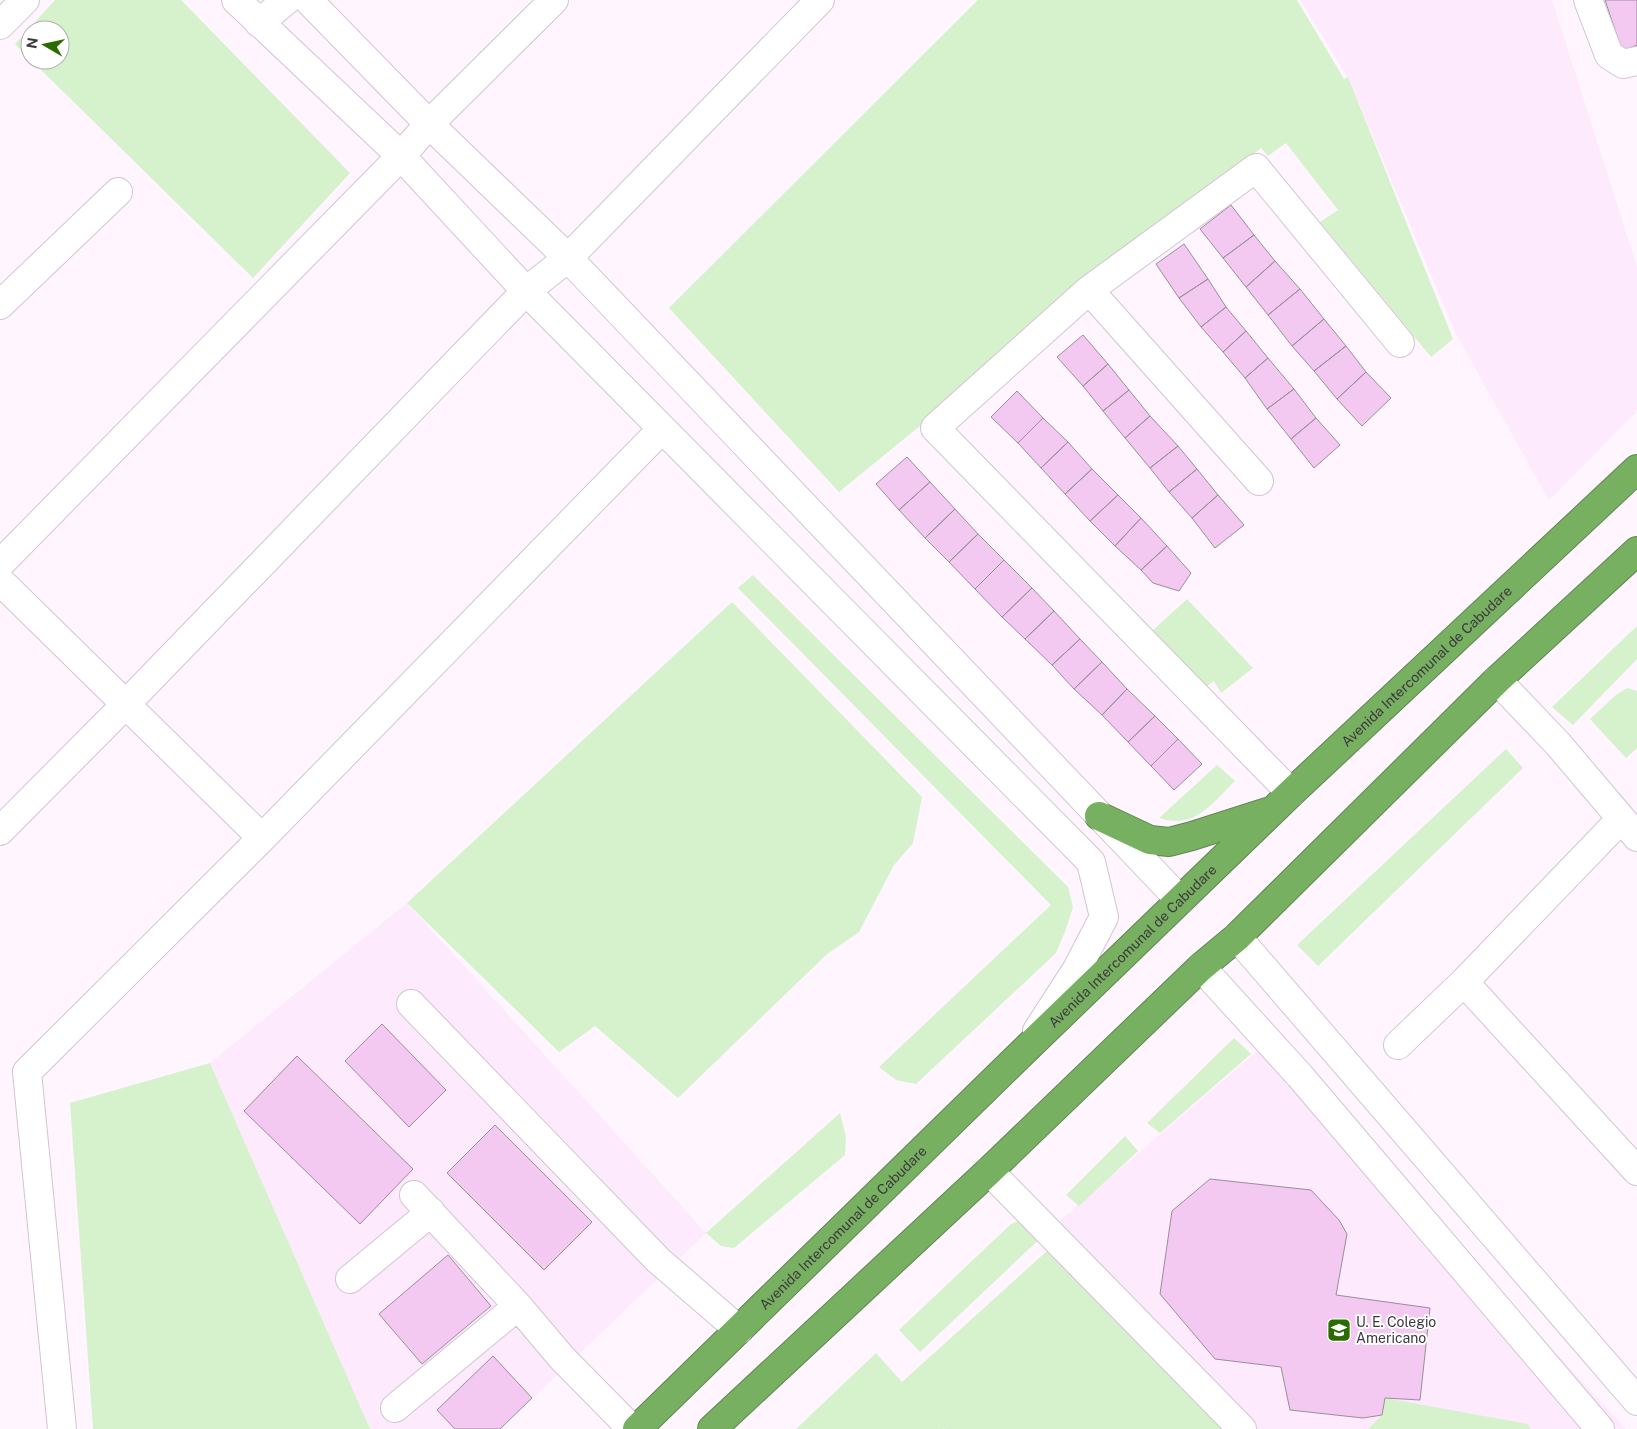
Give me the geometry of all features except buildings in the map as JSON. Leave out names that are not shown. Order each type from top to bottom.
[{"type":"highway","name":"Avenida Intercomunal de Cabudare","points":[[637,1429],[1282,802],[1637,469]]},
{"type":"highway","points":[[712,1429],[989,1170],[1201,967],[1237,937],[1497,680],[1637,551]]},
{"type":"highway","points":[[1099,816],[1150,840],[1169,842],[1192,836],[1282,802]]},
{"type":"street","points":[[0,25],[25,0]]},
{"type":"street","points":[[236,0],[401,156],[526,291],[1091,862],[1104,917],[1077,969],[1025,1050]]},
{"type":"street","points":[[259,23],[287,0]]},
{"type":"street","points":[[308,0],[429,124],[568,258],[1180,900]]},
{"type":"street","points":[[0,564],[401,156],[429,124],[554,0]]},
{"type":"street","points":[[0,831],[526,291],[568,258],[820,0]]},
{"type":"street","points":[[1588,0],[1609,55],[1623,64],[1637,61]]},
{"type":"street","points":[[1282,802],[935,428],[1089,290],[1256,168],[1400,343]]},
{"type":"street","points":[[0,305],[118,192]]},
{"type":"street","points":[[1089,290],[1260,481]]},
{"type":"street","points":[[62,1429],[27,1072],[262,838],[662,429]]},
{"type":"street","points":[[0,581],[262,838]]},
{"type":"street","points":[[1398,1045],[1629,828],[1558,744],[1497,680]]},
{"type":"street","points":[[1237,937],[1637,1401]]},
{"type":"street","points":[[1201,967],[1300,1076],[1600,1429]]},
{"type":"street","points":[[1464,982],[1637,1171]]},
{"type":"street","points":[[411,1004],[658,1260],[739,1330]]},
{"type":"street","points":[[989,1170],[1242,1429]]},
{"type":"street","points":[[350,1279],[422,1203],[518,1306],[562,1358],[632,1429]]},
{"type":"street","points":[[395,1408],[518,1306]]},
{"type":"shaded area","points":[[1300,0],[1552,0],[1637,267],[1637,411],[1549,500],[1456,334],[1348,77]]},
{"type":"shaded area","points":[[407,903],[706,1233],[500,1429],[370,1429],[210,1063]]},
{"type":"shaded area","name":"U. E. Colegio Americano","points":[[1269,1041],[1626,1429],[1240,1429],[1048,1231]]},
{"type":"green space","points":[[55,0],[181,0],[350,173],[253,278],[41,70],[70,70],[70,20],[37,20]]},
{"type":"green space","points":[[978,0],[1297,0],[1344,79],[1348,77],[1453,339],[1431,357],[1320,222],[1338,210],[1286,143],[1268,156],[1261,148],[839,492],[669,308]]},
{"type":"green space","points":[[20,38],[20,49],[15,44]]},
{"type":"green space","points":[[753,575],[1068,887],[1073,907],[1056,953],[916,1084],[896,1080],[879,1067],[1051,905],[738,588]]},
{"type":"green space","points":[[1187,599],[1253,668],[1221,693],[1214,681],[1203,689],[1150,633]]},
{"type":"green space","points":[[732,602],[922,797],[913,843],[894,865],[859,932],[826,955],[678,1098],[595,1026],[559,1052],[407,903]]},
{"type":"green space","points":[[1637,626],[1637,659],[1573,725],[1552,707]]},
{"type":"green space","points":[[1627,688],[1637,691],[1637,748],[1626,758],[1590,719],[1616,695]]},
{"type":"green space","points":[[1506,749],[1523,768],[1318,966],[1297,945]]},
{"type":"green space","points":[[1217,765],[1235,781],[1210,806],[1193,818],[1183,821],[1159,818]]},
{"type":"green space","points":[[1234,1038],[1251,1054],[1160,1133],[1147,1123]]},
{"type":"green space","points":[[210,1063],[370,1429],[93,1429],[70,1103]]},
{"type":"green space","points":[[840,1113],[846,1137],[845,1155],[734,1248],[721,1246],[706,1233]]},
{"type":"green space","points":[[1125,1136],[1138,1151],[1079,1206],[1066,1195]]},
{"type":"green space","points":[[1021,1220],[1048,1231],[920,1352],[899,1330],[1011,1224]]},
{"type":"green space","points":[[1058,1241],[1238,1429],[945,1429],[942,1426],[944,1429],[796,1429],[876,1353],[902,1382]]},
{"type":"green space","points":[[1385,1398],[1527,1424],[1531,1429],[1368,1429],[1382,1415]]},
{"type":"place","name":"U. E. Colegio Americano","points":[[1339,1330]]}]
